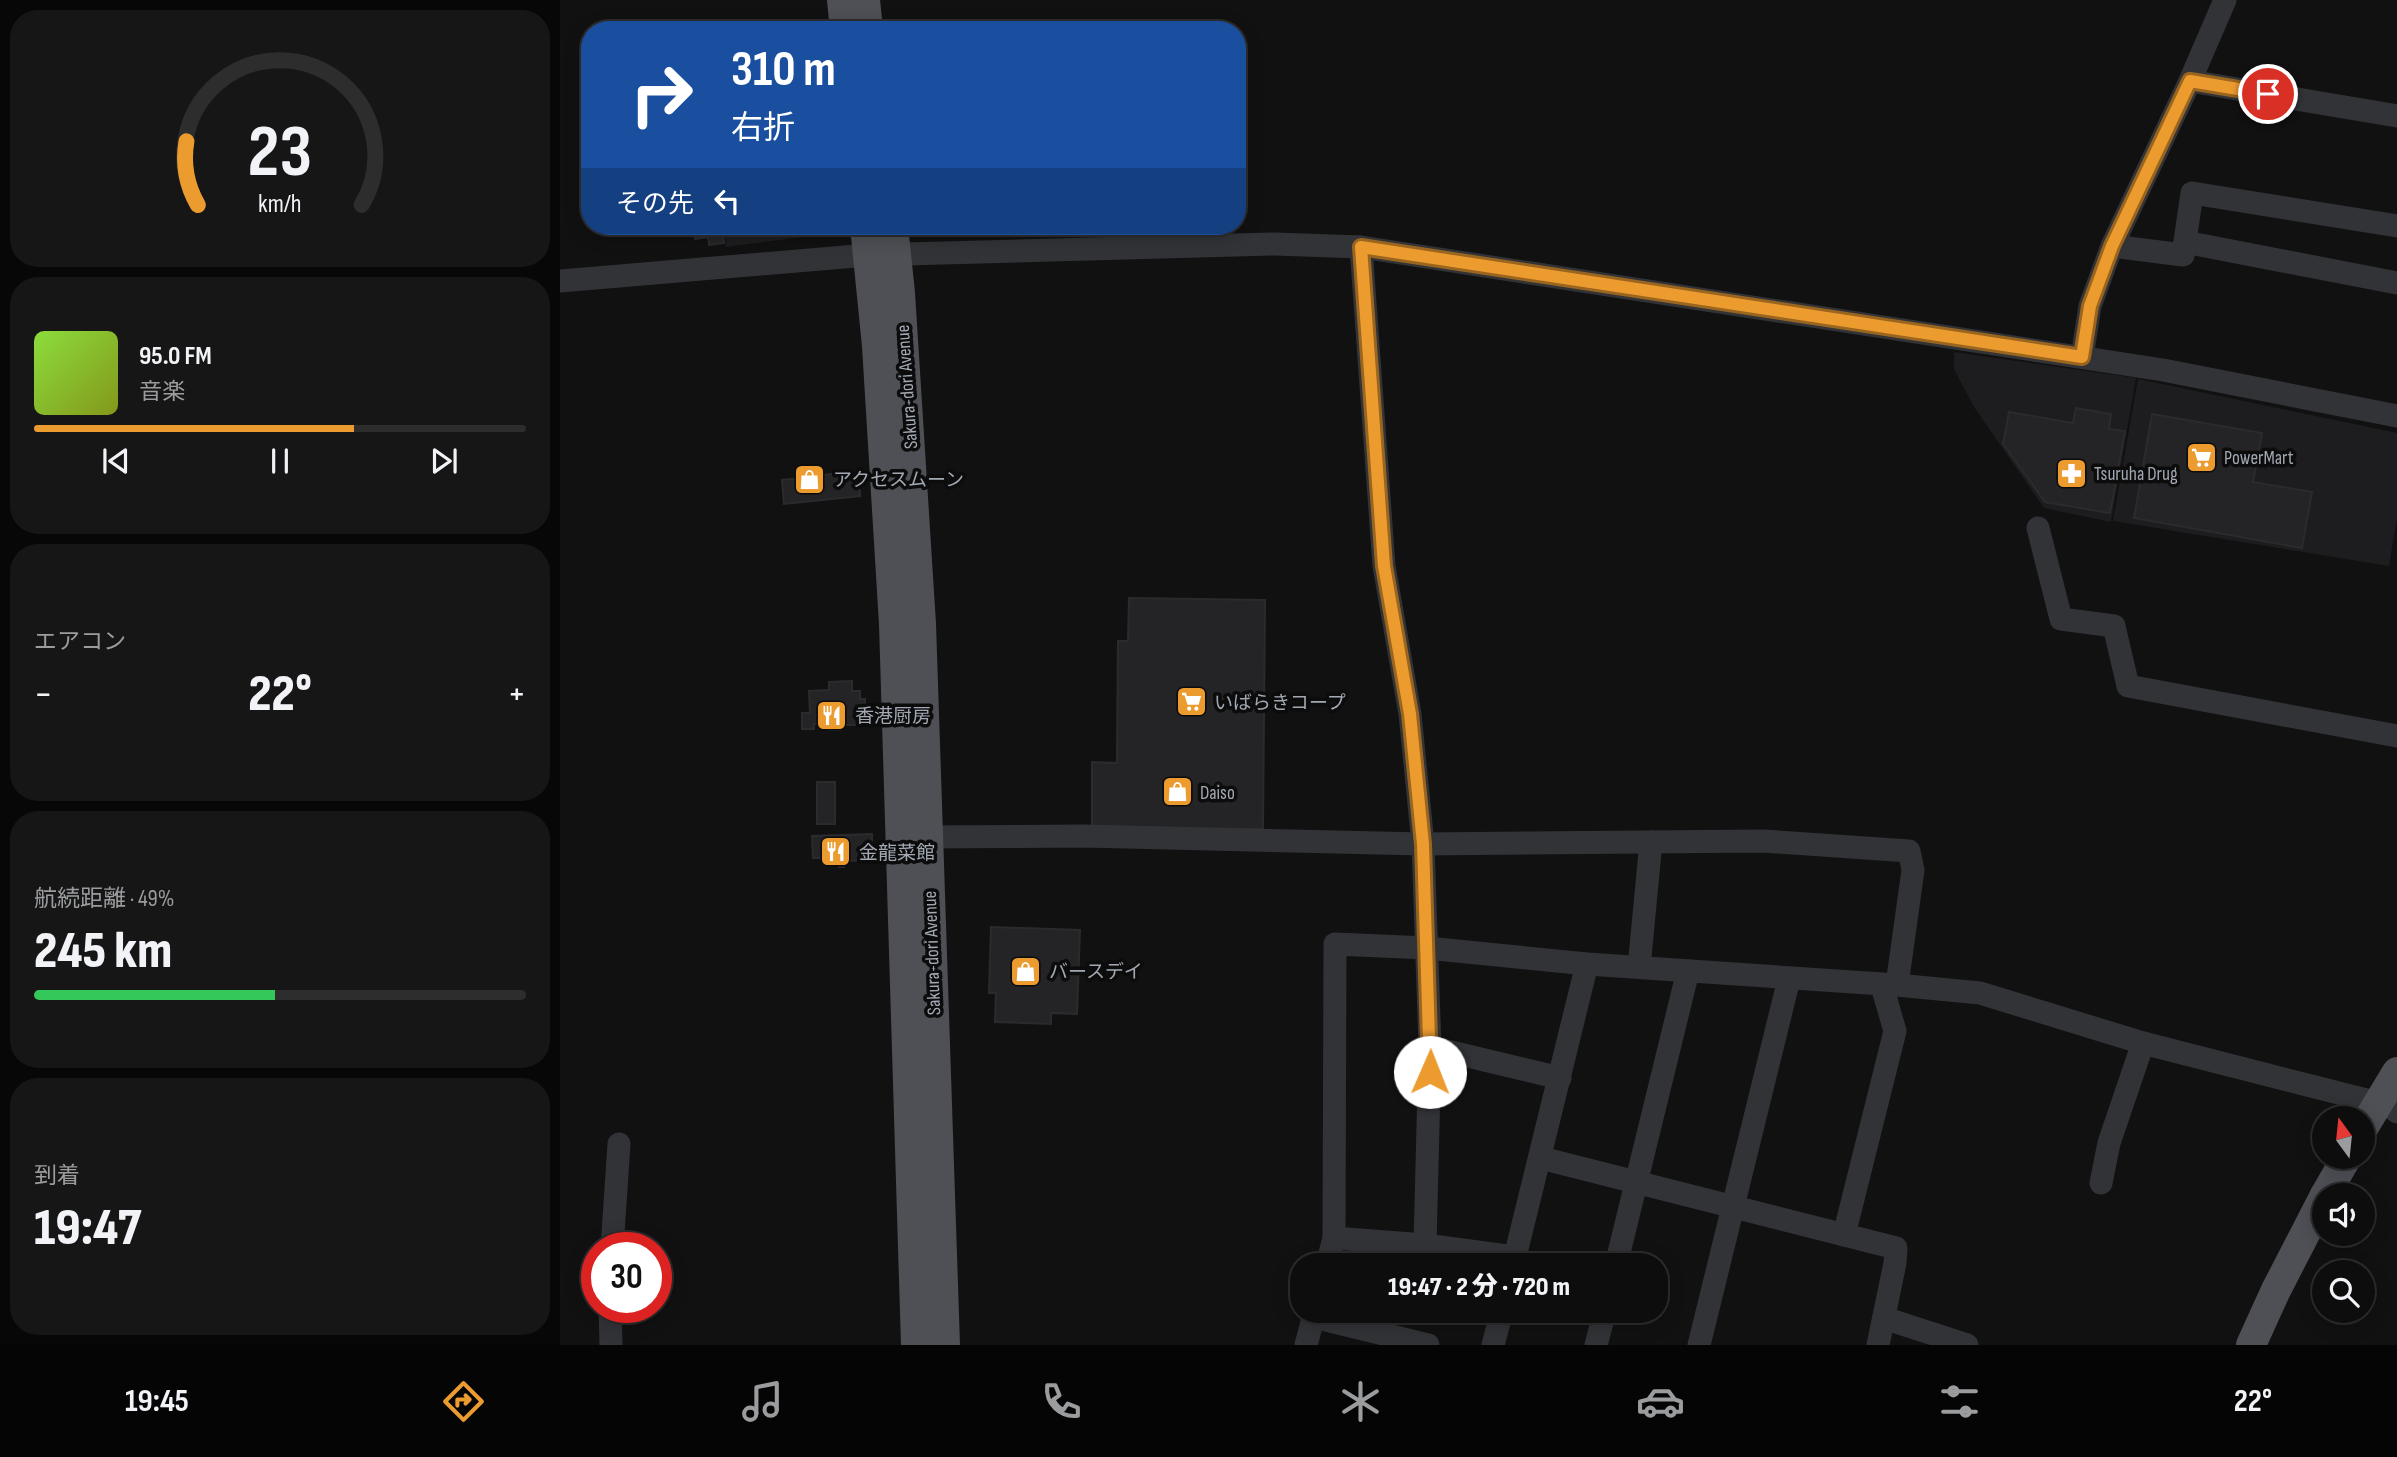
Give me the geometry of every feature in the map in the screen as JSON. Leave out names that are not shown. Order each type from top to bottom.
[{"type":"main road","points":[[842,0],[844,21]]},
{"type":"main road","points":[[865,0],[868,21]]},
{"type":"main road","name":"Sakura-dori Avenue","points":[[880,240],[877,346],[894,624],[913,837],[945,1345]]},
{"type":"main road","name":"Sakura-dori Avenue","points":[[913,837],[916,1345]]},
{"type":"main road","points":[[2388,1107],[2397,1072]]},
{"type":"main road","points":[[2251,1345],[2312,1221]]},
{"type":"street","points":[[2082,357],[2090,306],[2112,246],[2225,0]]},
{"type":"street","points":[[2190,81],[2397,116]]},
{"type":"street","points":[[2112,246],[2183,255],[2192,193],[2397,226]]},
{"type":"street","points":[[560,281],[880,240],[1361,247],[2163,370],[2397,416]]},
{"type":"street","points":[[2185,242],[2397,283]]},
{"type":"street","points":[[1361,247],[1384,566],[1410,714],[1423,844],[1430,1047],[1425,1245]]},
{"type":"street","points":[[2038,528],[2061,619],[2113,626],[2128,686],[2397,736]]},
{"type":"street","points":[[913,837],[1084,836],[1423,844],[1764,841],[1909,851],[1913,870],[1889,985],[1895,1031],[1844,1235]]},
{"type":"street","points":[[1639,967],[1651,842]]},
{"type":"street","points":[[1330,1253],[1334,1238],[1335,944],[1427,948],[1587,964],[1980,993],[2143,1043],[2388,1107]]},
{"type":"street","points":[[1516,1253],[1587,964]]},
{"type":"street","points":[[1619,1253],[1688,971]]},
{"type":"street","points":[[1699,1345],[1790,979]]},
{"type":"street","points":[[2101,1183],[2109,1143],[2143,1043]]},
{"type":"street","points":[[1430,1047],[1560,1078]]},
{"type":"street","points":[[613,1232],[619,1144]]},
{"type":"street","points":[[1541,1157],[1896,1248],[1878,1345]]},
{"type":"street","points":[[1334,1238],[1425,1245],[1470,1253]]},
{"type":"street","points":[[1884,1318],[1967,1345]]},
{"type":"street","points":[[610,1323],[611,1345]]},
{"type":"street","points":[[1306,1345],[1312,1323]]},
{"type":"street","points":[[1348,1323],[1428,1345]]},
{"type":"street","points":[[1493,1345],[1499,1323]]},
{"type":"street","points":[[1597,1345],[1602,1323]]},
{"type":"shaded area","points":[[725,235],[805,235],[802,237],[726,247]]},
{"type":"shaded area","points":[[1954,352],[2136,378],[2111,522],[2044,508],[1974,407],[1954,369]]},
{"type":"shaded area","points":[[2138,379],[2397,433],[2397,518],[2389,566],[2113,521]]},
{"type":"building","points":[[694,235],[723,235],[724,243],[709,245],[708,237],[695,239]]},
{"type":"building","name":"Tsuruha Drug","points":[[2076,408],[2111,414],[2109,429],[2125,431],[2110,513],[2045,502],[2003,444],[2009,412],[2073,423]]},
{"type":"building","name":"PowerMart","points":[[2152,414],[2262,433],[2253,482],[2312,492],[2302,548],[2134,518]]},
{"type":"building","points":[[837,473],[838,480],[859,478],[860,496],[784,504],[782,480],[800,478],[801,483],[825,481],[824,475]]},
{"type":"building","name":"いばらきコープ","points":[[1129,598],[1265,600],[1263,829],[1092,827],[1092,762],[1117,763],[1118,641],[1128,641]]},
{"type":"building","points":[[852,681],[852,691],[860,691],[860,699],[865,699],[865,706],[860,706],[861,725],[840,725],[840,730],[829,730],[829,723],[814,724],[814,729],[802,729],[802,713],[810,713],[809,691],[829,690],[829,682]]},
{"type":"building","points":[[817,782],[835,782],[835,824],[817,824]]},
{"type":"building","points":[[872,834],[872,860],[844,861],[844,867],[839,867],[838,858],[813,858],[812,836]]},
{"type":"building","points":[[991,927],[1080,930],[1077,1014],[1051,1013],[1051,1024],[995,1022],[996,993],[989,993]]},
{"type":"place","name":"PowerMart","points":[[2201,457]]},
{"type":"place","name":"Tsuruha Drug","points":[[2071,473]]},
{"type":"place","name":"アクセスムーン","points":[[810,479]]},
{"type":"place","name":"いばらきコープ","points":[[1191,702]]},
{"type":"place","name":"香港厨房","points":[[832,715]]},
{"type":"place","name":"Daiso","points":[[1177,792]]},
{"type":"place","name":"金龍菜館","points":[[836,852]]},
{"type":"place","name":"バースデイ","points":[[1026,971]]},
{"type":"route","points":[[1430,1072],[1423,844],[1410,714],[1384,566],[1361,247],[2082,357],[2090,306],[2112,246],[2190,81],[2268,94]]}]
